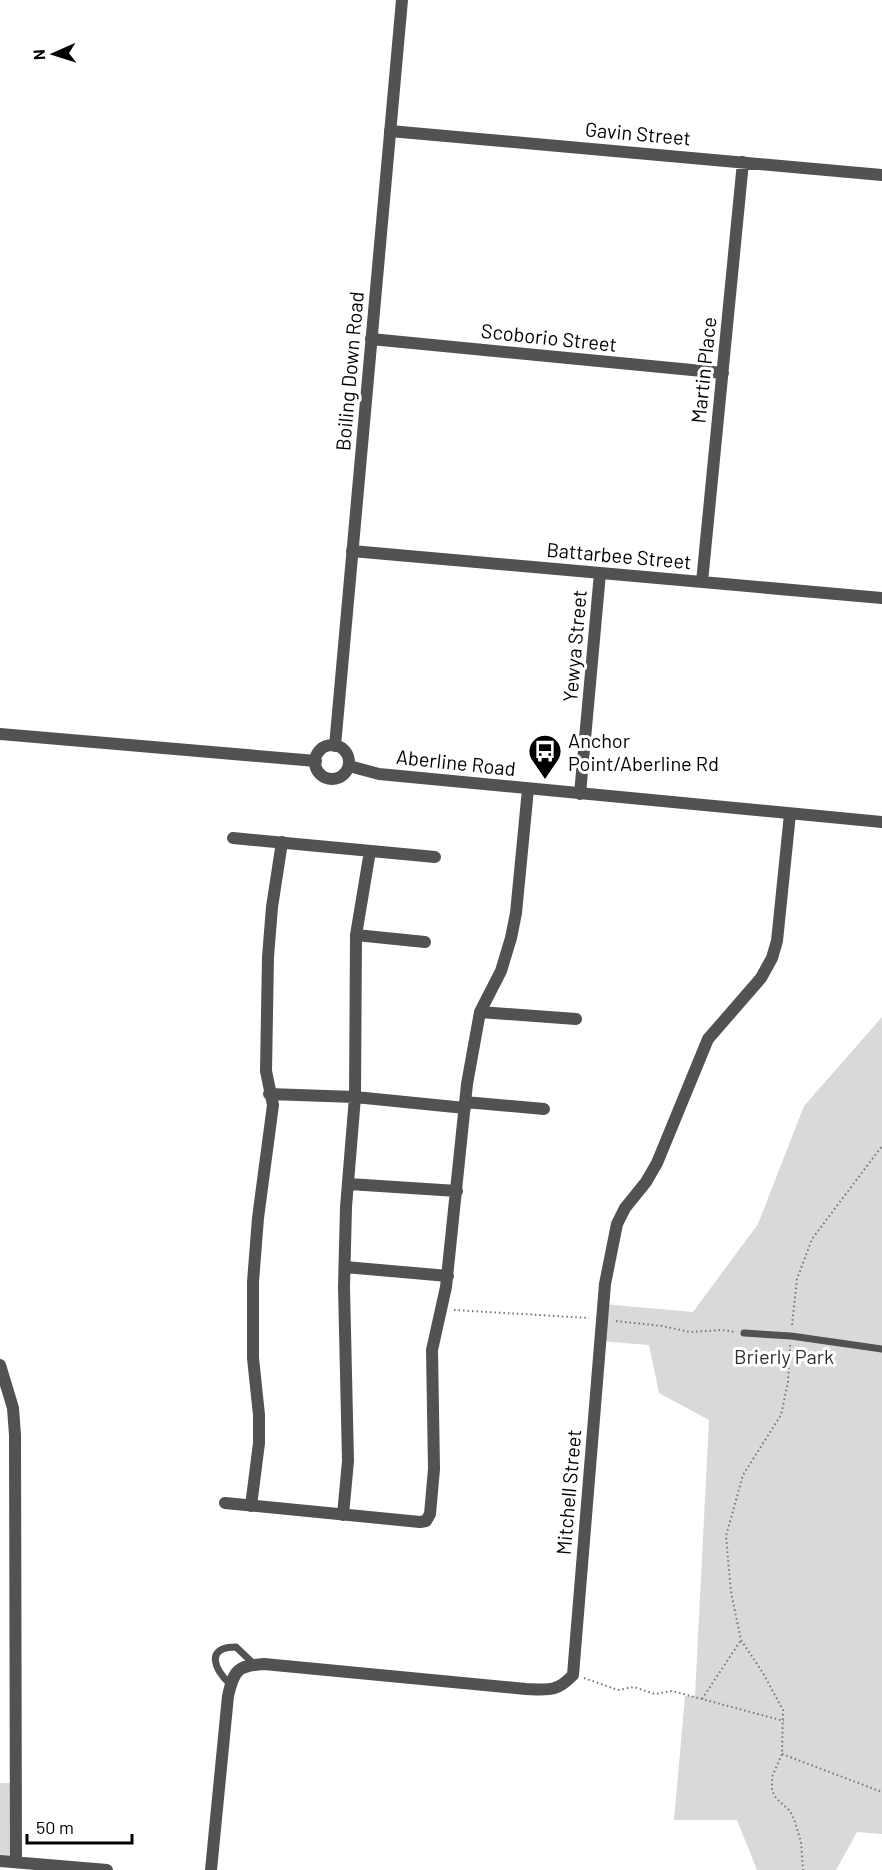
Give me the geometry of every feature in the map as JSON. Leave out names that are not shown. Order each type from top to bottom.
[{"type":"street","name":"Boiling Down Road","points":[[335,746],[402,0]]},
{"type":"street","name":"Gavin Street","points":[[390,131],[882,175]]},
{"type":"street","name":"Martin Place","points":[[702,582],[743,162]]},
{"type":"street","name":"Scoborio Street","points":[[371,339],[723,373]]},
{"type":"street","name":"Battarbee Street","points":[[352,551],[882,598]]},
{"type":"street","name":"Yewya Street","points":[[579,794],[600,573]]},
{"type":"street","points":[[0,734],[316,761]]},
{"type":"street","points":[[335,746],[344,751],[349,760],[349,766],[343,775],[333,779],[322,776],[318,772],[316,761],[320,751],[335,746]]},
{"type":"street","name":"Aberline Road","points":[[349,766],[379,774],[882,822]]},
{"type":"street","points":[[225,1503],[420,1522],[426,1521],[430,1514],[434,1459],[432,1350],[448,1276],[465,1105],[480,1012],[501,971],[516,913],[528,789]]},
{"type":"street","name":"Mitchell Street","points":[[573,1675],[605,1284],[612,1242],[625,1208],[646,1182],[657,1163],[708,1039],[761,978],[772,958],[777,941],[790,814]]},
{"type":"street","points":[[233,838],[435,857]]},
{"type":"street","points":[[251,1506],[259,1443],[259,1415],[253,1358],[253,1282],[258,1218],[273,1117],[273,1105],[266,1071],[268,957],[272,907],[282,842]]},
{"type":"street","points":[[343,1515],[348,1461],[345,1267],[355,1097],[356,935],[370,851]]},
{"type":"street","points":[[356,935],[425,942]]},
{"type":"street","points":[[480,1012],[576,1019]]},
{"type":"street","points":[[270,1094],[544,1109]]},
{"type":"street","points":[[349,1184],[457,1191]]},
{"type":"street","points":[[345,1267],[448,1276]]},
{"type":"street","points":[[0,1365],[13,1408],[15,1435],[16,1862]]},
{"type":"street","points":[[211,1870],[230,1684],[237,1671],[255,1665],[275,1665],[552,1690],[562,1686],[573,1675]]},
{"type":"street","points":[[0,1861],[107,1870]]},
{"type":"lane","points":[[744,1333],[791,1336],[882,1349]]},
{"type":"lane","points":[[230,1684],[220,1675],[215,1660],[217,1653],[223,1649],[236,1647],[255,1665]]},
{"type":"path","points":[[803,1870],[801,1842],[795,1822],[790,1810],[776,1798],[772,1791],[772,1777],[782,1754],[783,1710],[763,1673],[741,1640],[731,1592],[726,1536],[743,1474],[781,1415],[788,1382],[797,1279],[812,1239],[882,1146]]},
{"type":"path","points":[[702,1699],[741,1640]]},
{"type":"path","points":[[573,1675],[618,1690],[634,1687],[655,1694],[672,1691],[784,1720]]},
{"type":"path","points":[[782,1754],[882,1792]]},
{"type":"green space","name":"Brierly Park","points":[[882,1017],[882,1834],[857,1832],[836,1870],[757,1870],[737,1820],[674,1820],[685,1696],[695,1696],[709,1420],[659,1393],[649,1345],[600,1341],[603,1304],[693,1312],[758,1224],[804,1106]]},
{"type":"green space","points":[[0,1783],[12,1783],[11,1862],[0,1861]]},
{"type":"place","name":"Anchor Point/Aberline Rd","points":[[545,780]]}]
